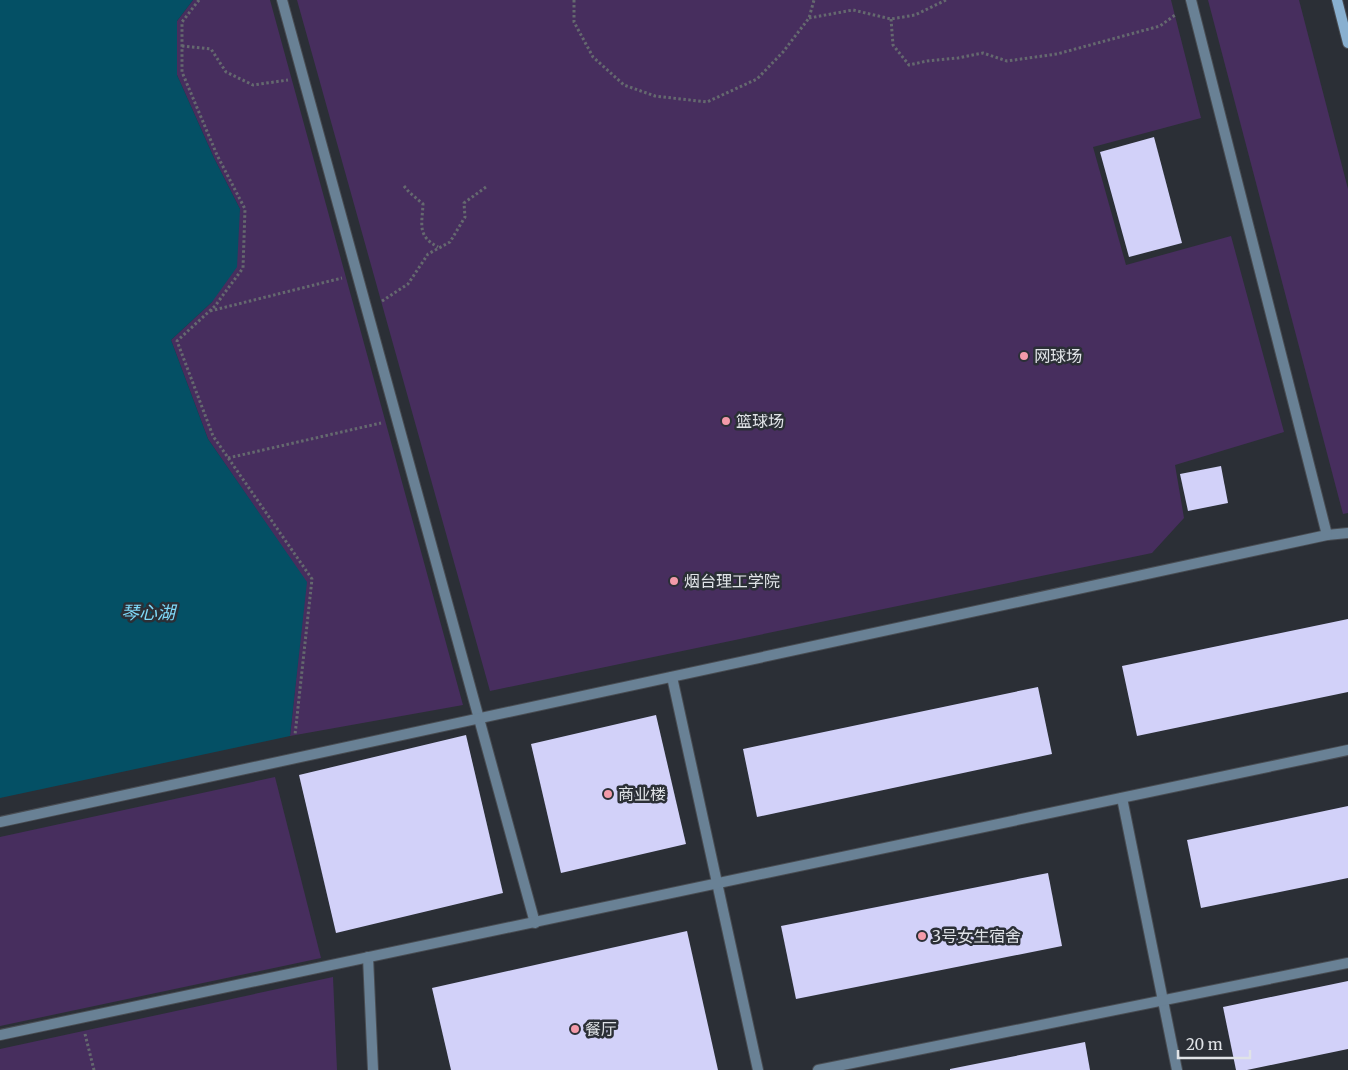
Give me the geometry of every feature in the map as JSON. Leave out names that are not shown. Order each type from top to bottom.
[{"type":"street","points":[[282,0],[535,923]]},
{"type":"street","points":[[1191,0],[1328,535]]},
{"type":"street","points":[[1337,0],[1348,44]]},
{"type":"street","points":[[0,822],[1328,535],[1348,533]]},
{"type":"street","points":[[672,676],[758,1070]]},
{"type":"street","points":[[0,1035],[1348,750]]},
{"type":"street","points":[[1122,798],[1177,1070]]},
{"type":"street","points":[[368,957],[373,1070]]},
{"type":"street","points":[[818,1070],[1348,963]]},
{"type":"path","points":[[199,0],[182,22],[182,72],[217,155],[245,209],[243,268],[210,311],[177,341],[214,436],[312,579],[295,735]]},
{"type":"path","points":[[574,0],[574,22],[593,57],[624,84],[655,96],[708,102],[757,78],[783,52],[809,18],[814,0]]},
{"type":"path","points":[[809,18],[853,10],[891,19],[915,14],[946,0]]},
{"type":"path","points":[[891,19],[893,45],[909,65],[983,53],[1007,61],[1057,54],[1160,26],[1175,15]]},
{"type":"path","points":[[182,46],[211,49],[226,72],[253,85],[303,77]]},
{"type":"path","points":[[404,186],[423,204],[421,232],[428,242],[439,248]]},
{"type":"path","points":[[381,301],[408,284],[428,254],[450,242],[465,217],[464,203],[486,187]]},
{"type":"path","points":[[210,311],[357,274]]},
{"type":"path","points":[[228,458],[397,419]]},
{"type":"path","points":[[84,1031],[94,1070]]},
{"type":"shaded area","points":[[193,0],[270,0],[463,705],[290,736],[306,582],[208,439],[171,340],[212,302],[240,209],[214,158],[177,75],[177,21]]},
{"type":"shaded area","points":[[297,0],[1171,0],[1201,118],[1093,147],[1126,265],[1231,236],[1284,432],[1175,465],[1184,518],[1152,553],[490,691]]},
{"type":"shaded area","points":[[1208,0],[1299,0],[1348,189],[1348,513],[1343,514]]},
{"type":"shaded area","points":[[275,777],[321,958],[0,1026],[0,837]]},
{"type":"shaded area","points":[[333,977],[337,1070],[0,1070],[0,1049]]},
{"type":"water","name":"琴心湖","points":[[0,0],[193,0],[177,21],[177,75],[214,158],[240,209],[237,267],[212,302],[171,340],[208,439],[307,582],[290,736],[0,798]]},
{"type":"building","points":[[1154,137],[1182,243],[1129,257],[1100,152]]},
{"type":"building","points":[[1221,466],[1228,503],[1188,511],[1180,474]]},
{"type":"building","points":[[1348,619],[1348,692],[1137,736],[1122,666]]},
{"type":"building","points":[[1038,687],[1052,754],[757,817],[743,749]]},
{"type":"building","name":"商业楼","points":[[656,715],[686,844],[561,873],[531,744]]},
{"type":"building","points":[[466,735],[503,893],[336,933],[299,775]]},
{"type":"building","points":[[1348,806],[1348,878],[1201,908],[1187,840]]},
{"type":"building","name":"3号女生宿舍","points":[[1048,873],[1062,946],[796,999],[781,926]]},
{"type":"building","name":"餐厅","points":[[687,931],[718,1070],[451,1070],[432,988]]},
{"type":"building","points":[[1348,981],[1348,1049],[1247,1070],[1236,1070],[1223,1007]]},
{"type":"building","points":[[1085,1042],[1090,1070],[950,1070],[950,1069]]},
{"type":"place","name":"网球场","points":[[1024,356]]},
{"type":"place","name":"篮球场","points":[[726,421]]},
{"type":"place","name":"烟台理工学院","points":[[674,581]]},
{"type":"place","name":"商业楼","points":[[608,794]]},
{"type":"place","name":"3号女生宿舍","points":[[922,936]]},
{"type":"place","name":"餐厅","points":[[575,1029]]}]
